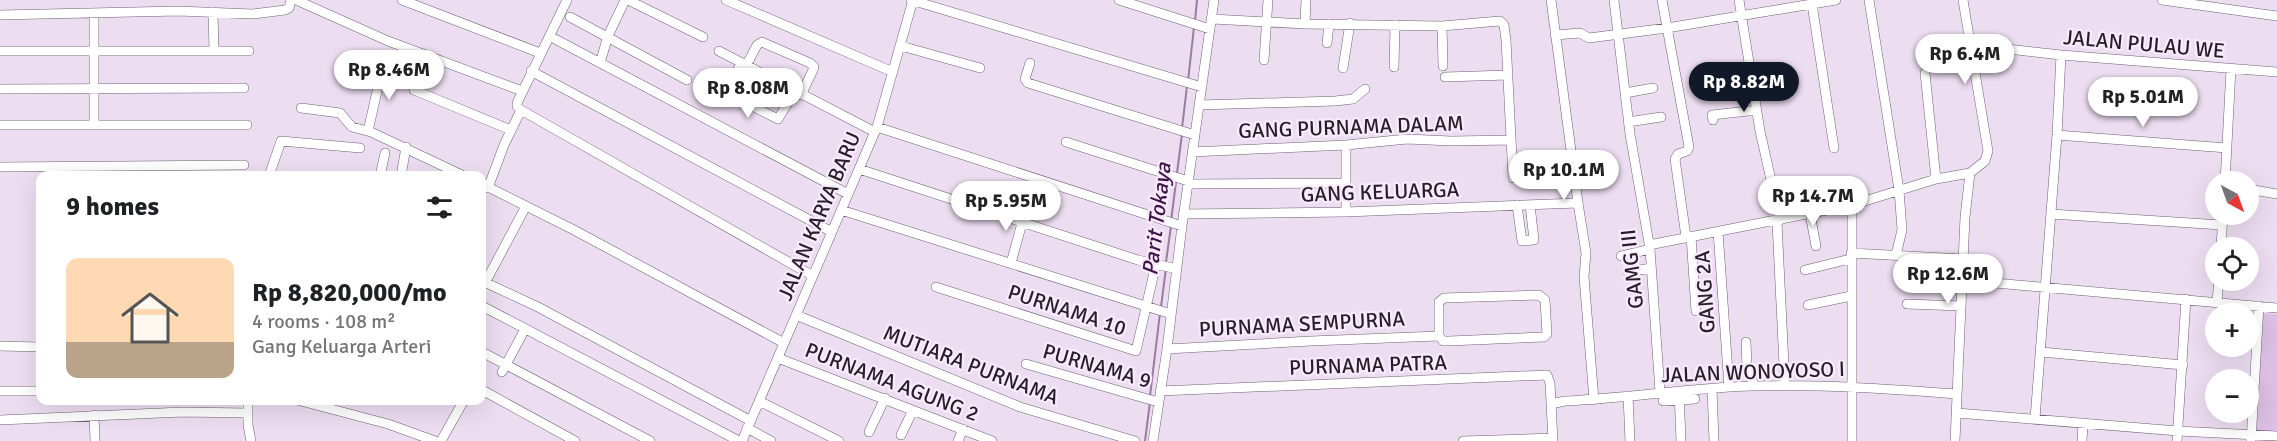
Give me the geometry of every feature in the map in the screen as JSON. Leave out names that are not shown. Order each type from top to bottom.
[{"type":"street","points":[[0,15],[270,13],[290,8],[291,0]]},
{"type":"street","points":[[296,0],[388,41],[522,91]]},
{"type":"street","points":[[402,0],[540,53]]},
{"type":"street","points":[[567,0],[531,71],[517,106],[813,276]]},
{"type":"street","points":[[600,63],[608,36],[626,0],[704,38]]},
{"type":"street","points":[[726,0],[893,72]]},
{"type":"street","points":[[912,0],[1200,87]]},
{"type":"street","name":"JALAN KARYA BARU","points":[[740,441],[876,130],[912,0]]},
{"type":"street","points":[[1119,0],[1194,25],[1267,22],[1442,26],[1489,21],[1502,22],[1506,40],[1513,178]]},
{"type":"street","points":[[1153,441],[1157,398],[1167,349],[1180,225],[1184,213],[1192,152],[1188,133],[1200,105],[1200,87],[1214,0]]},
{"type":"street","points":[[1264,60],[1268,0]]},
{"type":"street","points":[[1305,24],[1306,0]]},
{"type":"street","points":[[1551,0],[1586,252],[1584,277],[1594,400]]},
{"type":"street","name":"GAMG III","points":[[1614,0],[1628,122],[1650,247],[1661,396]]},
{"type":"street","points":[[1662,0],[1689,147],[1687,151],[1677,155],[1675,163],[1688,236],[1696,310]]},
{"type":"street","points":[[1739,0],[1757,111],[1779,221],[1785,386]]},
{"type":"street","points":[[1555,35],[1580,33],[1587,39],[1836,0]]},
{"type":"street","points":[[1869,0],[1899,190],[1902,230],[1896,255]]},
{"type":"street","points":[[1621,256],[1688,236],[1779,221],[1852,205],[1936,179],[1970,173],[1983,164],[1988,154],[1963,0]]},
{"type":"street","points":[[2162,0],[2277,16]]},
{"type":"street","points":[[1812,4],[1834,148]]},
{"type":"street","points":[[213,12],[214,50]]},
{"type":"street","points":[[94,14],[94,124]]},
{"type":"street","points":[[570,17],[687,80]]},
{"type":"street","points":[[1343,68],[1350,23]]},
{"type":"street","points":[[1328,43],[1329,24]]},
{"type":"street","points":[[1394,67],[1395,25]]},
{"type":"street","points":[[1442,26],[1443,66]]},
{"type":"street","points":[[555,39],[848,194]]},
{"type":"street","points":[[762,42],[810,63],[813,67],[798,93],[778,120],[732,96],[729,88],[757,45],[762,42]]},
{"type":"street","name":"JALAN PULAU WE","points":[[1972,45],[2061,56],[2277,72]]},
{"type":"street","points":[[901,46],[980,68]]},
{"type":"street","points":[[0,51],[249,51]]},
{"type":"street","points":[[718,51],[876,130],[1180,225]]},
{"type":"street","points":[[2035,419],[2061,56]]},
{"type":"street","points":[[1030,63],[1025,79],[1028,83],[1188,133]]},
{"type":"street","points":[[369,131],[383,65]]},
{"type":"street","points":[[2226,171],[2231,69]]},
{"type":"street","points":[[531,71],[832,232]]},
{"type":"street","points":[[1925,73],[1936,179]]},
{"type":"street","points":[[1445,77],[1508,75]]},
{"type":"street","points":[[0,89],[244,88]]},
{"type":"street","points":[[1625,93],[1653,88]]},
{"type":"street","points":[[1200,105],[1335,101],[1357,97],[1365,89]]},
{"type":"street","points":[[414,90],[511,130]]},
{"type":"street","points":[[301,108],[340,113],[352,127],[369,131],[454,171]]},
{"type":"street","points":[[486,184],[521,110]]},
{"type":"street","points":[[1713,120],[1712,115],[1757,111]]},
{"type":"street","points":[[1628,122],[1661,117]]},
{"type":"street","points":[[0,125],[247,125]]},
{"type":"street","points":[[2057,135],[2227,148]]},
{"type":"street","name":"GANG PURNAMA DALAM","points":[[1192,152],[1346,145],[1407,139],[1511,140]]},
{"type":"street","points":[[271,171],[281,141],[360,148]]},
{"type":"street","points":[[1066,142],[1187,182],[1345,183]]},
{"type":"street","points":[[1346,145],[1346,212]]},
{"type":"street","points":[[402,171],[406,147]]},
{"type":"street","points":[[381,171],[385,153]]},
{"type":"street","points":[[0,167],[244,165]]},
{"type":"street","points":[[859,169],[1022,223],[1175,269]]},
{"type":"street","points":[[1955,441],[1966,194],[1970,173]]},
{"type":"street","points":[[486,186],[662,276],[784,343]]},
{"type":"street","points":[[2259,191],[2277,194]]},
{"type":"street","points":[[1092,209],[1095,198]]},
{"type":"street","name":"GANG KELUARGA","points":[[1184,213],[1346,212],[1578,203]]},
{"type":"street","points":[[1517,205],[1522,241],[1534,240],[1530,205]]},
{"type":"street","points":[[1852,205],[1850,256],[1852,441]]},
{"type":"street","points":[[486,277],[526,206]]},
{"type":"street","points":[[841,210],[1169,314]]},
{"type":"street","points":[[1810,214],[1816,246]]},
{"type":"street","points":[[2051,214],[2205,219]]},
{"type":"street","points":[[1011,263],[1022,223]]},
{"type":"street","name":"GANG 2A","points":[[1718,231],[1729,387]]},
{"type":"street","points":[[1805,270],[1850,256],[1896,255],[1963,258]]},
{"type":"street","name":"PURNAMA 10","points":[[936,287],[1135,351],[1138,349],[1152,309],[1159,265]]},
{"type":"street","points":[[1628,272],[1651,268]]},
{"type":"street","points":[[1962,280],[2228,303]]},
{"type":"street","points":[[486,283],[538,307],[749,424],[771,441]]},
{"type":"street","points":[[2217,302],[2218,291]]},
{"type":"street","name":"PURNAMA SEMPURNA","points":[[1539,295],[1545,300],[1547,334],[1544,337],[1443,341],[1439,336],[1439,302],[1444,298],[1539,295]]},
{"type":"street","points":[[1808,305],[1851,296]]},
{"type":"street","points":[[2178,436],[2186,299]]},
{"type":"street","points":[[1907,304],[1961,306]]},
{"type":"street","points":[[2259,306],[2277,308]]},
{"type":"street","points":[[486,308],[740,441]]},
{"type":"street","name":"MUTIARA PURNAMA","points":[[796,315],[1020,407],[1135,441]]},
{"type":"street","points":[[504,369],[525,329]]},
{"type":"street","name":"PURNAMA SEMPURNA","points":[[1167,349],[1439,336]]},
{"type":"street","points":[[1746,342],[1747,366],[1755,386]]},
{"type":"street","points":[[0,346],[36,347]]},
{"type":"street","points":[[2041,352],[2182,365]]},
{"type":"street","points":[[486,355],[504,369],[650,441]]},
{"type":"street","points":[[2251,438],[2256,357]]},
{"type":"street","name":"PURNAMA AGUNG 2","points":[[778,358],[993,441]]},
{"type":"street","name":"PURNAMA 9","points":[[1026,364],[1142,398],[1157,398]]},
{"type":"street","name":"PURNAMA PATRA","points":[[1157,398],[1546,375],[1550,383],[1551,404]]},
{"type":"street","name":"JALAN WONOYOSO I","points":[[1551,404],[1628,396],[1679,396],[1712,389],[1755,386],[1852,386],[1958,394]]},
{"type":"street","points":[[1712,389],[1714,441]]},
{"type":"street","points":[[0,391],[36,391]]},
{"type":"street","points":[[486,392],[575,441]]},
{"type":"street","points":[[1628,396],[1630,441]]},
{"type":"street","points":[[1682,441],[1679,396],[1695,399]]},
{"type":"street","points":[[869,432],[885,398]]},
{"type":"street","points":[[759,401],[839,441]]},
{"type":"street","points":[[1463,441],[1553,440],[1551,404]]},
{"type":"street","points":[[248,405],[251,441]]},
{"type":"street","points":[[316,405],[388,424],[435,441]]},
{"type":"street","points":[[441,441],[461,405]]},
{"type":"street","points":[[901,435],[913,410]]},
{"type":"street","points":[[0,420],[183,412],[246,412]]},
{"type":"street","points":[[1957,413],[2083,423],[2178,436],[2251,438],[2277,436]]},
{"type":"street","points":[[94,415],[95,441]]},
{"type":"street","points":[[2082,441],[2083,423]]},
{"type":"street","points":[[958,441],[963,429]]},
{"type":"shaded area","points":[[2260,313],[2277,314],[2277,441],[2251,441],[2252,423],[2259,423],[2259,369],[2256,369],[2257,357],[2259,357]]},
{"type":"waterway","name":"Parit Tokaya","points":[[1195,21],[1197,0]]},
{"type":"waterway","name":"Parit Tokaya","points":[[1188,81],[1194,27]]},
{"type":"waterway","name":"Parit Tokaya","points":[[1182,128],[1187,86]]},
{"type":"waterway","name":"Parit Tokaya","points":[[1177,173],[1182,134]]},
{"type":"waterway","name":"Parit Tokaya","points":[[1171,221],[1176,182]]},
{"type":"waterway","name":"Parit Tokaya","points":[[1166,262],[1171,226]]},
{"type":"waterway","name":"Parit Tokaya","points":[[1161,307],[1166,268]]},
{"type":"waterway","name":"Parit Tokaya","points":[[1150,396],[1160,313]]},
{"type":"waterway","name":"Parit Tokaya","points":[[1145,441],[1150,402]]}]
